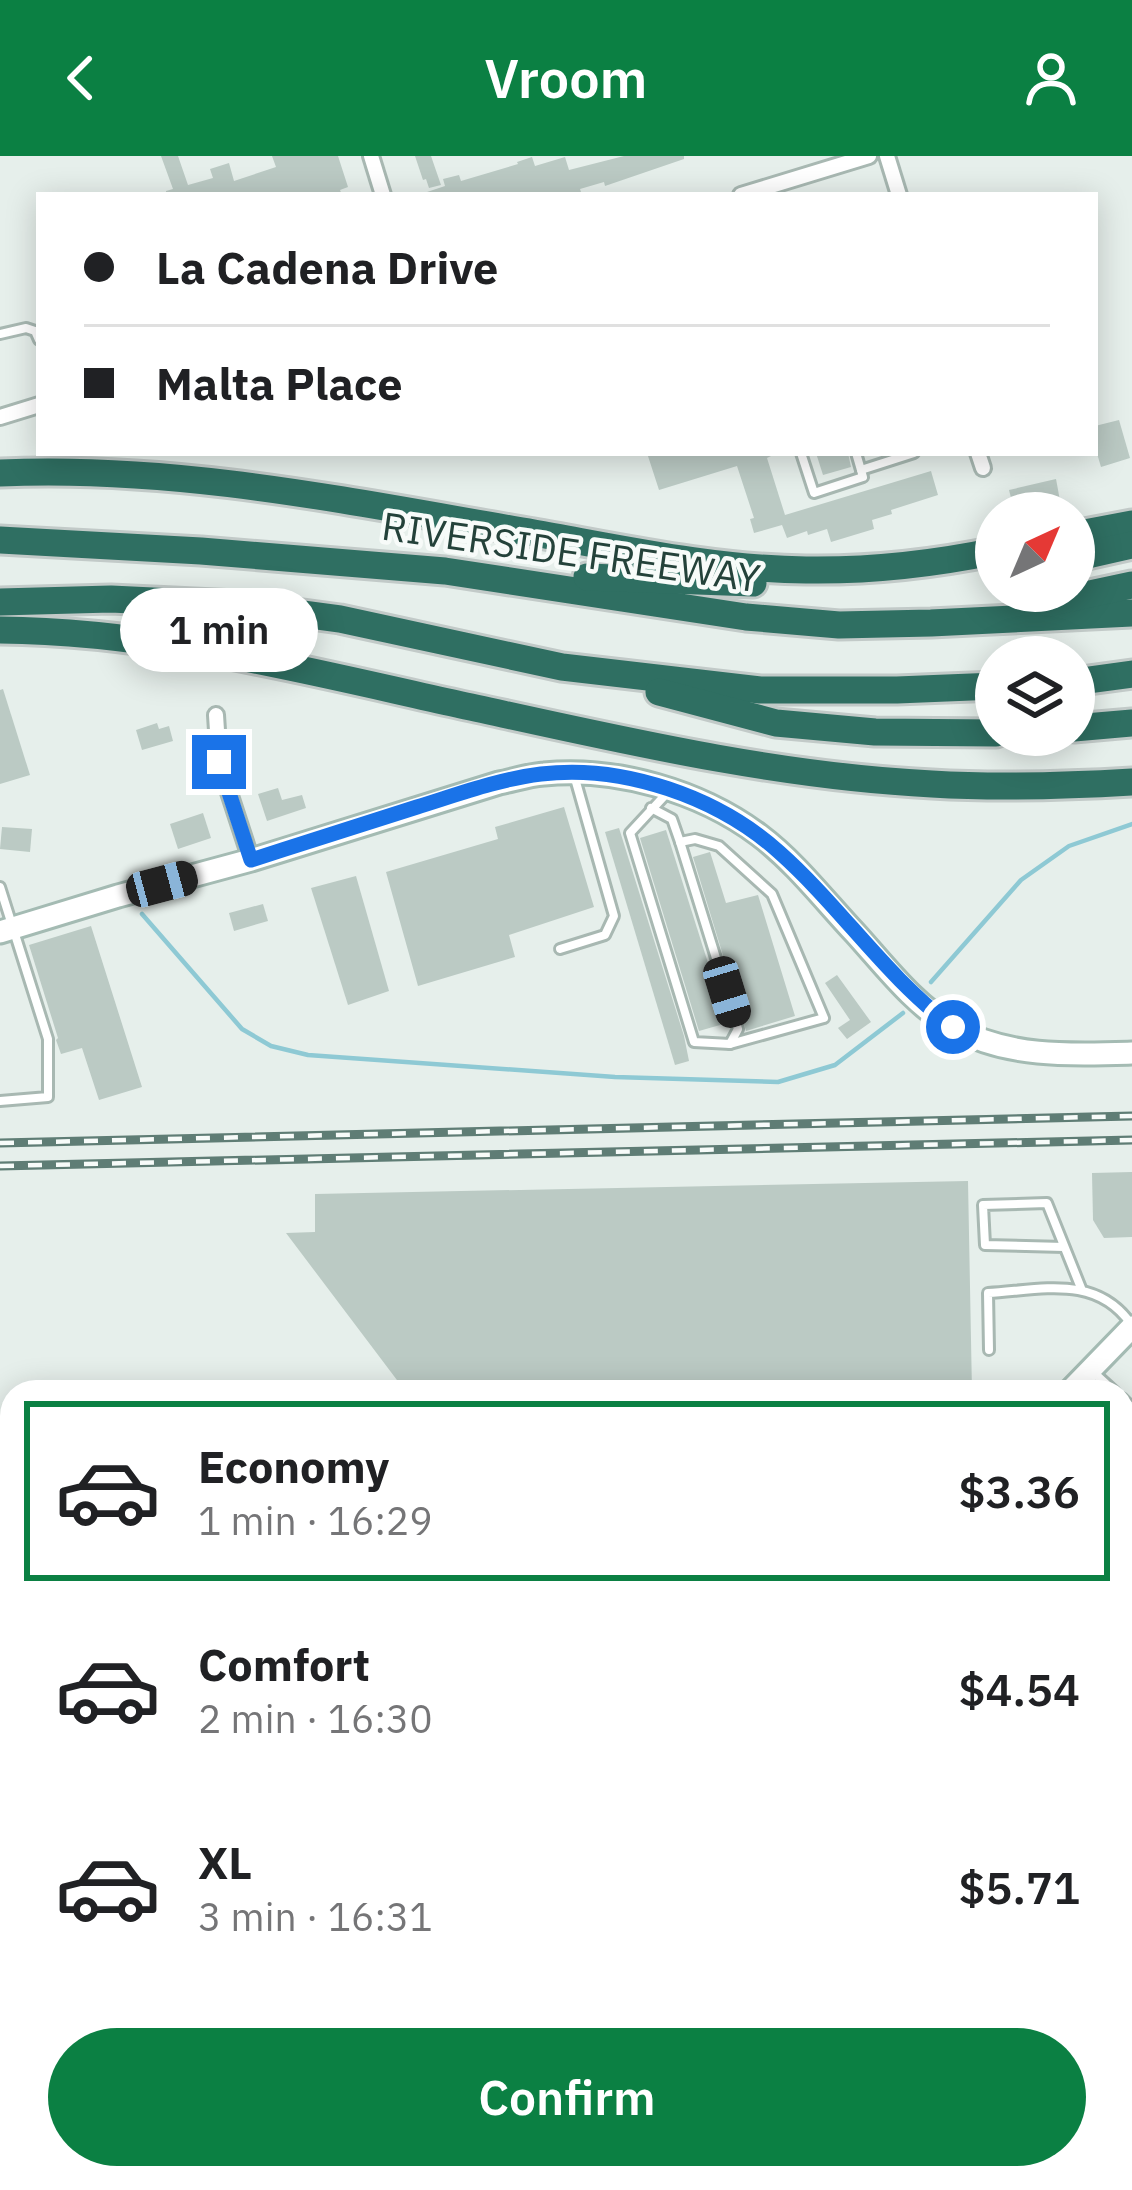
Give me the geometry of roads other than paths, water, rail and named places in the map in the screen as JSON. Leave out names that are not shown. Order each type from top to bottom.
[{"type":"highway","points":[[0,473],[103,473],[229,482],[754,567],[878,568],[975,554]]},
{"type":"highway","points":[[1095,532],[1132,524]]},
{"type":"highway","name":"RIVERSIDE FREEWAY","points":[[0,541],[201,550],[445,571],[746,617],[839,625],[1132,613]]},
{"type":"highway","points":[[1095,553],[1132,544]]},
{"type":"highway","points":[[445,571],[813,585],[975,574]]},
{"type":"highway","points":[[931,623],[1132,585]]},
{"type":"highway","points":[[0,602],[112,599],[236,605],[340,619],[562,667],[776,723],[895,733],[975,733]]},
{"type":"highway","points":[[0,630],[207,651],[601,736],[840,775],[998,787],[1132,782]]},
{"type":"highway","points":[[562,667],[760,690],[975,687]]},
{"type":"highway","points":[[1095,679],[1132,674]]},
{"type":"highway","points":[[1095,726],[1132,723]]},
{"type":"street","points":[[370,156],[382,192]]},
{"type":"street","points":[[751,192],[869,156]]},
{"type":"street","points":[[887,156],[898,192]]},
{"type":"street","points":[[2,410],[36,405]]},
{"type":"street","points":[[216,715],[219,762],[251,860]]},
{"type":"street","points":[[6,930],[481,788],[541,774],[616,776],[730,815],[762,837],[895,978],[953,1027],[987,1042],[1032,1052],[1132,1053]]},
{"type":"street","points":[[1081,1380],[1132,1326]]},
{"type":"lane","points":[[0,334],[26,328],[36,333]]},
{"type":"lane","points":[[802,456],[814,493],[863,477],[857,456]]},
{"type":"lane","points":[[861,470],[905,456]]},
{"type":"lane","points":[[560,949],[605,935],[614,916],[574,773]]},
{"type":"lane","points":[[669,791],[630,833],[694,1042],[730,1045],[824,1018],[772,894],[719,846],[695,838],[680,842]]},
{"type":"lane","points":[[651,808],[672,819],[680,842],[738,1029],[730,1045]]},
{"type":"lane","points":[[0,887],[6,930],[20,948],[48,1039],[48,1097],[0,1101]]},
{"type":"lane","points":[[1064,1247],[985,1245],[983,1205],[1047,1203],[1081,1288]]},
{"type":"lane","points":[[989,1350],[988,1293],[1081,1288],[1117,1304],[1132,1326]]},
{"type":"lane","points":[[1090,1370],[1101,1380]]},
{"type":"waterway","points":[[931,982],[1021,880],[1069,846],[1132,824]]},
{"type":"waterway","points":[[142,914],[242,1029],[271,1046],[308,1055],[615,1077],[778,1082],[835,1065],[903,1013]]},
{"type":"railway","points":[[0,1143],[1132,1116]]},
{"type":"railway","points":[[0,1166],[1132,1140]]}]
